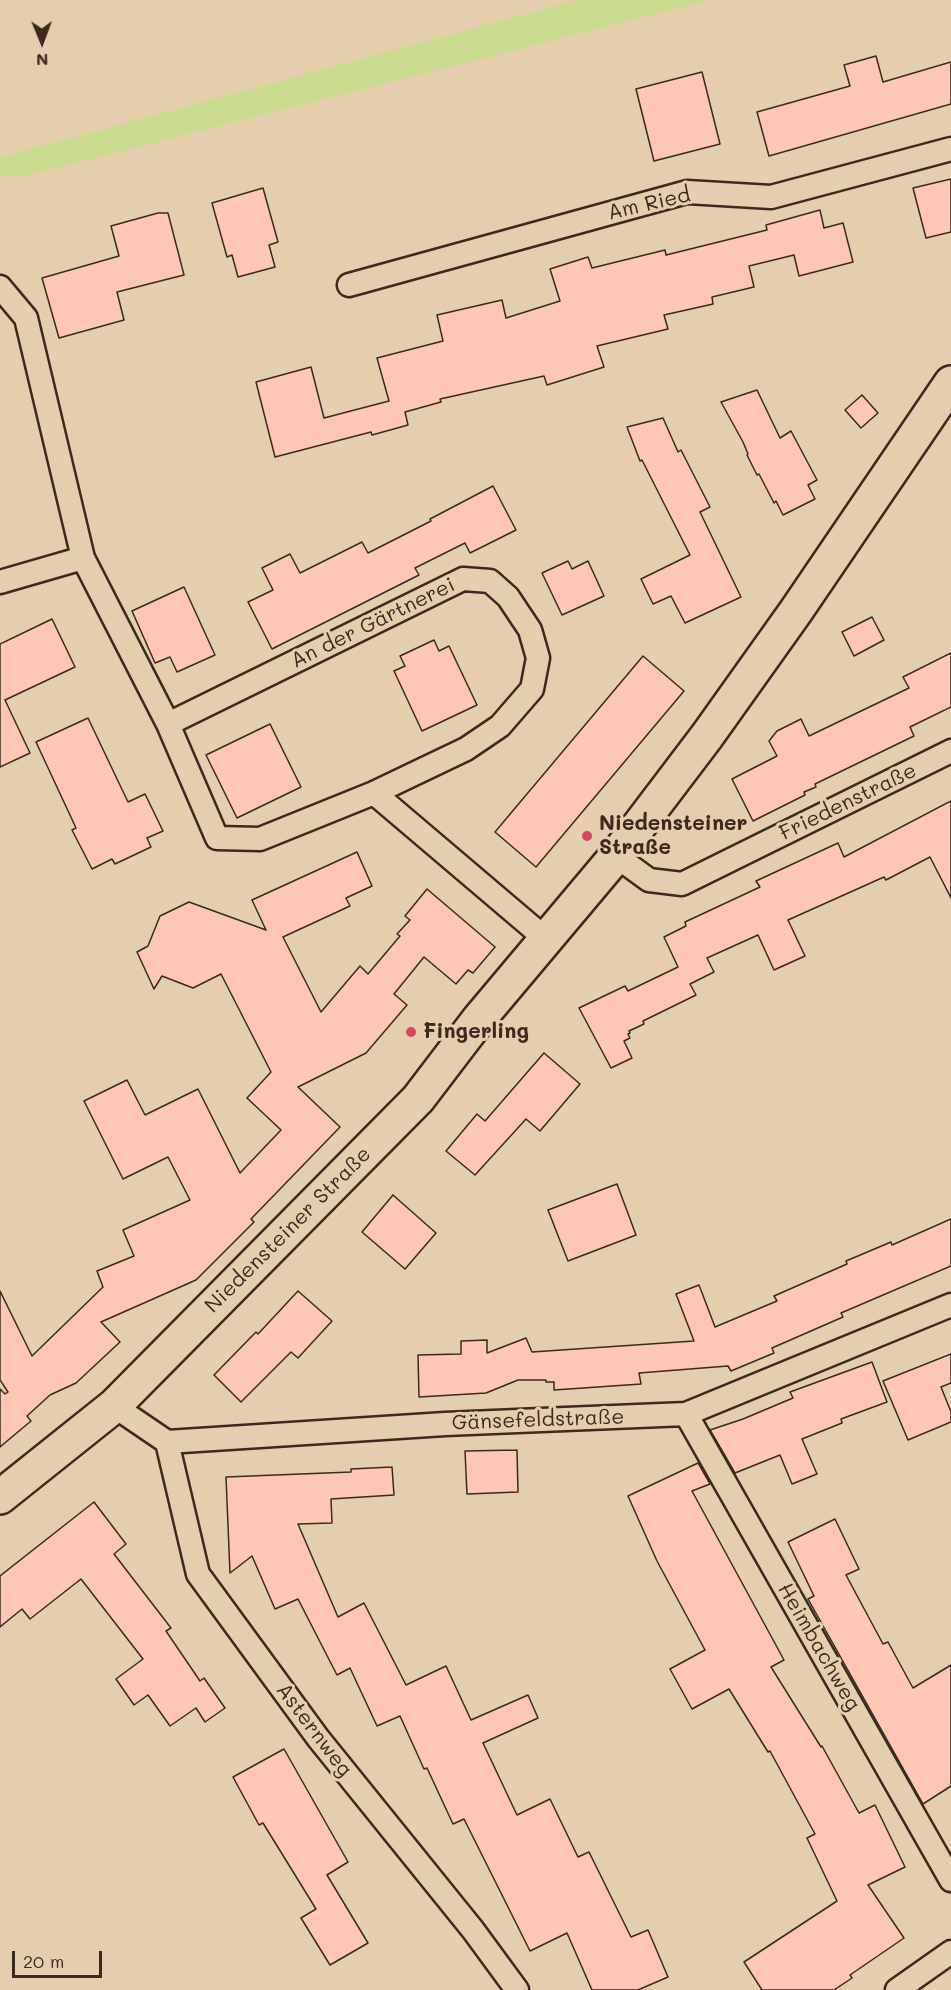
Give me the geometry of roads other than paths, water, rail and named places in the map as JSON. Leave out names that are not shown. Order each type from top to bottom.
[{"type":"main road","name":"Niedensteiner Straße","points":[[0,1497],[114,1406],[418,1099],[479,1019],[616,856],[707,736],[783,630],[951,382]]},
{"type":"street","name":"Am Ried","points":[[349,285],[687,192],[771,197],[951,149]]},
{"type":"street","name":"An der Gärtnerei","points":[[0,287],[26,318],[83,558],[168,724],[217,838],[260,839],[374,793],[466,749],[500,726],[531,689],[538,658],[530,630],[508,597],[490,581],[464,579],[168,724]]},
{"type":"street","points":[[0,582],[83,558]]},
{"type":"street","name":"Friedenstraße","points":[[616,856],[649,880],[682,884],[951,751]]},
{"type":"street","points":[[374,793],[547,940]]},
{"type":"street","name":"Gänsefeldstraße","points":[[167,1442],[444,1424],[686,1414],[951,1305]]},
{"type":"street","points":[[114,1406],[167,1442]]},
{"type":"street","name":"Heimbachweg","points":[[686,1414],[951,1880]]},
{"type":"street","name":"Asternweg","points":[[167,1442],[198,1574],[318,1738],[472,1930],[517,1990]]},
{"type":"street","points":[[897,1990],[951,1952]]},
{"type":"place","name":"Niedensteiner Straße","points":[[587,836]]},
{"type":"place","name":"Fingerling","points":[[411,1032]]}]
